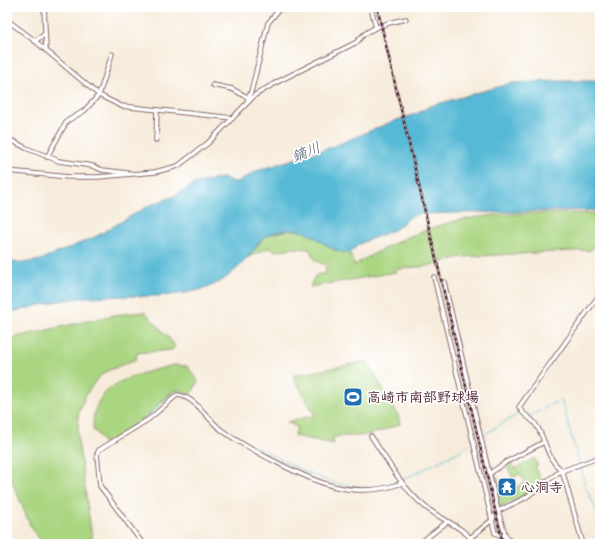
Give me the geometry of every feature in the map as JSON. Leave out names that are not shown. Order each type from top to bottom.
[{"type":"street","points":[[44,7],[46,50]]},
{"type":"street","points":[[7,171],[69,177],[155,172],[178,166],[196,155],[233,118],[250,98],[268,23],[274,13],[281,7]]},
{"type":"street","points":[[371,7],[376,28]]},
{"type":"street","points":[[7,20],[35,41],[99,95],[121,106],[233,118]]},
{"type":"street","points":[[250,98],[279,81],[357,42],[360,38],[376,28],[393,21],[406,20]]},
{"type":"street","points":[[35,41],[45,34]]},
{"type":"street","points":[[47,157],[67,121],[84,111],[99,95],[112,54]]},
{"type":"street","points":[[213,85],[232,89],[250,98]]},
{"type":"street","points":[[156,140],[157,110]]},
{"type":"street","points":[[7,138],[47,157],[75,164],[93,166],[102,170],[121,171],[130,174]]},
{"type":"street","points":[[434,277],[495,533],[514,544]]},
{"type":"street","points":[[444,282],[498,511],[506,538]]},
{"type":"street","points":[[583,544],[562,470],[554,464],[535,423],[523,415],[519,407],[600,294]]},
{"type":"street","points":[[143,544],[100,486],[97,454],[99,450],[156,414],[176,395],[182,396],[193,403],[219,428],[242,444],[314,481],[338,488],[368,490],[390,488],[402,484]]},
{"type":"street","points":[[371,436],[402,484],[422,505],[470,538],[475,544]]},
{"type":"street","points":[[490,474],[506,462],[544,442]]},
{"type":"street","points":[[470,538],[492,520],[498,511],[525,498],[562,470],[600,457]]},
{"type":"street","points":[[419,544],[447,522]]},
{"type":"green space","points":[[600,213],[600,249],[591,247],[592,250],[461,257],[427,266],[398,269],[396,272],[310,287],[314,277],[318,274],[325,274],[326,265],[316,261],[309,249],[293,248],[276,251],[268,248],[248,257],[268,235],[289,230],[309,232],[336,251],[350,253],[354,265],[405,238],[446,223],[460,220],[512,214]]},
{"type":"green space","points":[[145,312],[174,344],[174,348],[172,350],[137,353],[136,359],[105,372],[96,380],[85,396],[78,415],[78,440],[93,544],[43,544],[30,525],[7,469],[7,339],[114,315]]},
{"type":"green space","points":[[367,361],[398,415],[400,424],[380,432],[358,436],[336,437],[333,438],[334,444],[294,436],[297,427],[287,422],[315,415],[293,376]]},
{"type":"green space","points":[[173,365],[187,366],[198,381],[193,392],[188,395],[181,390],[174,391],[145,418],[104,444],[97,433],[93,430],[94,413],[99,400],[108,390],[118,383],[131,377]]},
{"type":"green space","points":[[534,458],[538,465],[535,467],[542,483],[526,495],[500,507],[492,473],[494,472],[499,480],[497,482],[504,493],[507,493],[525,482],[520,474],[513,478],[506,465],[510,462],[515,469]]},
{"type":"water","points":[[600,81],[600,210],[419,214],[410,217],[396,229],[359,244],[350,253],[334,250],[307,233],[299,230],[283,231],[273,233],[262,239],[244,262],[223,280],[195,291],[163,296],[72,299],[7,313],[7,261],[22,263],[40,260],[95,237],[150,205],[177,195],[195,183],[223,178],[234,182],[240,181],[256,171],[332,147],[391,122],[418,113],[430,106],[512,83]]},
{"type":"waterway","points":[[143,420],[175,391],[181,392],[187,397]]},
{"type":"waterway","points":[[527,414],[530,416],[561,399],[579,463]]},
{"type":"waterway","points":[[208,414],[224,428],[242,440],[308,473],[337,484],[352,487],[367,487],[383,486],[399,481]]},
{"type":"waterway","points":[[482,436],[518,414]]},
{"type":"waterway","points":[[402,480],[458,452],[473,442]]},
{"type":"waterway","points":[[580,466],[586,488],[600,518]]},
{"type":"railway","points":[[377,7],[503,544]]},
{"type":"place","name":"高崎市南部野球場","points":[[353,397]]},
{"type":"place","name":"心洞寺","points":[[507,487]]},
{"type":"water label","name":"鏑川","points":[[306,152]]}]
